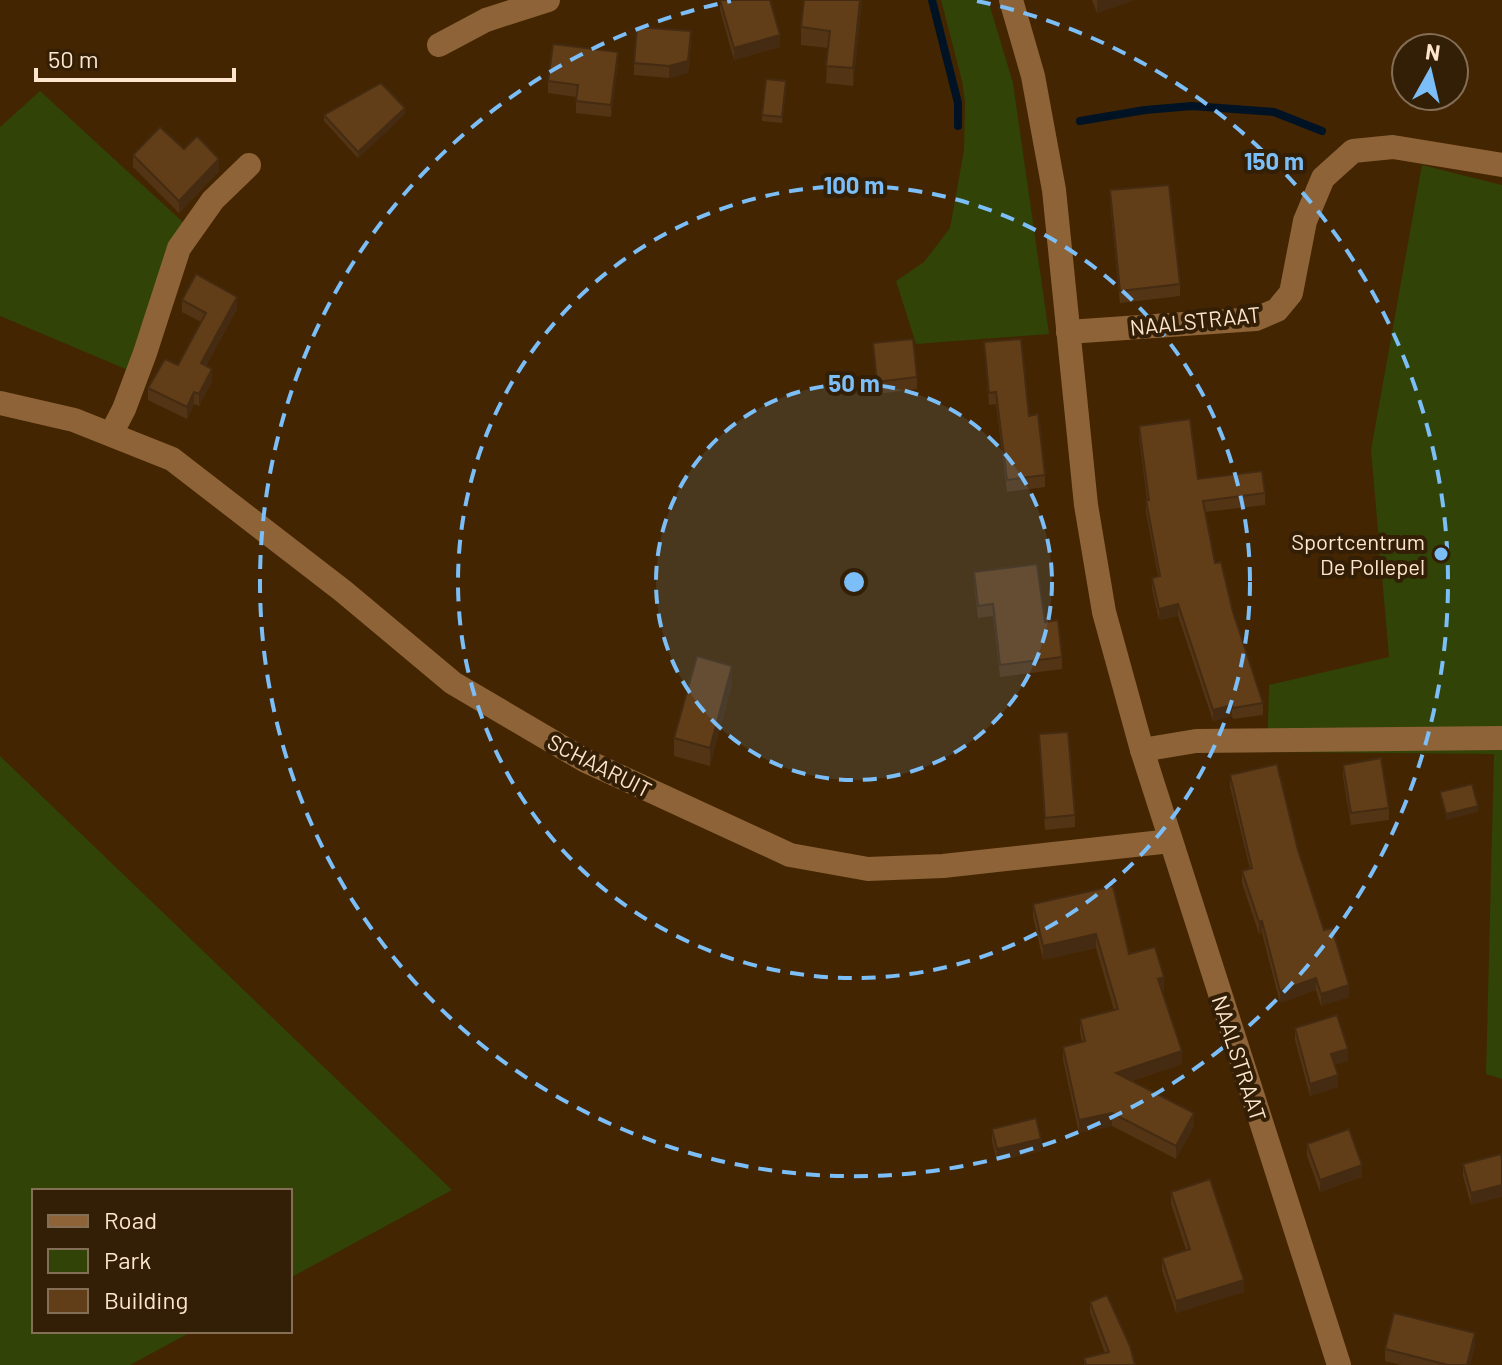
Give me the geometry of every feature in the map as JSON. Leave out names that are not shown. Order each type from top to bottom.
[{"type":"street","points":[[439,45],[486,20],[548,0]]},
{"type":"street","name":"NAALSTRAAT","points":[[1011,0],[1033,76],[1054,190],[1086,505],[1104,612],[1142,750],[1339,1365]]},
{"type":"street","name":"NAALSTRAAT","points":[[1068,332],[1256,319],[1277,310],[1291,293],[1305,221],[1323,178],[1353,151],[1393,147],[1502,165]]},
{"type":"street","points":[[111,434],[145,353],[179,248],[213,200],[249,165]]},
{"type":"street","name":"SCHAARUIT","points":[[0,403],[74,420],[172,459],[343,591],[453,683],[584,760],[790,855],[868,869],[928,867],[1171,841]]},
{"type":"street","points":[[1142,750],[1196,741],[1502,738]]},
{"type":"green space","points":[[941,0],[988,0],[1013,83],[1049,334],[916,344],[896,281],[924,262],[950,228],[964,150],[962,81]]},
{"type":"green space","points":[[40,91],[186,225],[128,370],[0,316],[0,127]]},
{"type":"green space","name":"Sportcentrum De Pollepel","points":[[1422,165],[1502,185],[1502,1079],[1486,1074],[1494,754],[1267,752],[1269,685],[1389,657],[1371,450]]},
{"type":"green space","points":[[0,756],[452,1190],[292,1277],[292,1189],[32,1189],[32,1333],[189,1333],[130,1365],[0,1365]]},
{"type":"building","points":[[720,0],[770,0],[780,35],[734,48]]},
{"type":"building","points":[[804,0],[860,0],[853,68],[826,66],[830,31],[801,27]]},
{"type":"building","points":[[637,27],[691,31],[688,61],[669,66],[634,63]]},
{"type":"building","points":[[553,44],[618,52],[611,105],[576,101],[578,85],[548,81]]},
{"type":"building","points":[[766,79],[786,81],[782,117],[762,115]]},
{"type":"building","points":[[381,83],[405,108],[358,152],[324,115]]},
{"type":"building","points":[[160,127],[184,149],[197,136],[219,159],[179,201],[133,155]]},
{"type":"building","points":[[1169,185],[1180,284],[1120,291],[1110,190]]},
{"type":"building","points":[[196,274],[237,297],[201,363],[212,369],[199,394],[194,392],[187,407],[148,388],[165,359],[178,365],[206,313],[182,300]]},
{"type":"building","points":[[913,339],[917,377],[877,382],[873,343]]},
{"type":"building","points":[[1021,339],[1029,416],[1038,414],[1045,475],[1007,480],[996,392],[989,393],[984,342]]},
{"type":"building","points":[[1190,419],[1198,479],[1262,471],[1265,493],[1203,501],[1215,563],[1221,562],[1233,612],[1263,703],[1213,710],[1178,604],[1159,609],[1152,578],[1160,576],[1146,500],[1149,500],[1139,426]]},
{"type":"building","points":[[1037,564],[1045,622],[1058,620],[1062,657],[1000,665],[993,604],[978,606],[974,572]]},
{"type":"building","points":[[697,656],[732,666],[710,748],[674,738]]},
{"type":"building","points":[[1068,732],[1075,815],[1045,818],[1039,734]]},
{"type":"building","points":[[1381,758],[1389,808],[1351,813],[1343,765]]},
{"type":"building","points":[[1277,764],[1298,850],[1324,930],[1332,928],[1349,985],[1321,994],[1316,978],[1280,991],[1262,921],[1259,922],[1242,871],[1252,868],[1230,775]]},
{"type":"building","points":[[1472,784],[1478,806],[1446,814],[1440,792]]},
{"type":"building","points":[[1113,886],[1129,954],[1155,947],[1164,977],[1158,979],[1182,1051],[1116,1073],[1194,1113],[1176,1146],[1112,1113],[1079,1120],[1063,1047],[1085,1041],[1080,1019],[1118,1009],[1096,934],[1043,946],[1033,904]]},
{"type":"building","points":[[1337,1015],[1348,1049],[1331,1054],[1338,1075],[1310,1084],[1295,1028]]},
{"type":"building","points":[[1036,1118],[1041,1139],[997,1149],[992,1129]]},
{"type":"building","points":[[1349,1129],[1362,1165],[1320,1180],[1307,1144]]},
{"type":"building","points":[[1501,1154],[1502,1185],[1471,1193],[1463,1164]]},
{"type":"building","points":[[1210,1179],[1244,1280],[1176,1301],[1162,1258],[1190,1249],[1171,1192]]},
{"type":"building","points":[[1107,1295],[1130,1346],[1135,1365],[1086,1365],[1084,1358],[1109,1352],[1090,1302]]},
{"type":"building","points":[[1394,1313],[1475,1333],[1467,1365],[1448,1365],[1385,1349]]},
{"type":"waterway","points":[[932,0],[958,103],[958,126]]},
{"type":"waterway","points":[[1080,121],[1192,106],[1274,112],[1322,131]]},
{"type":"place","name":"Sportcentrum De Pollepel","points":[[1441,554]]}]
